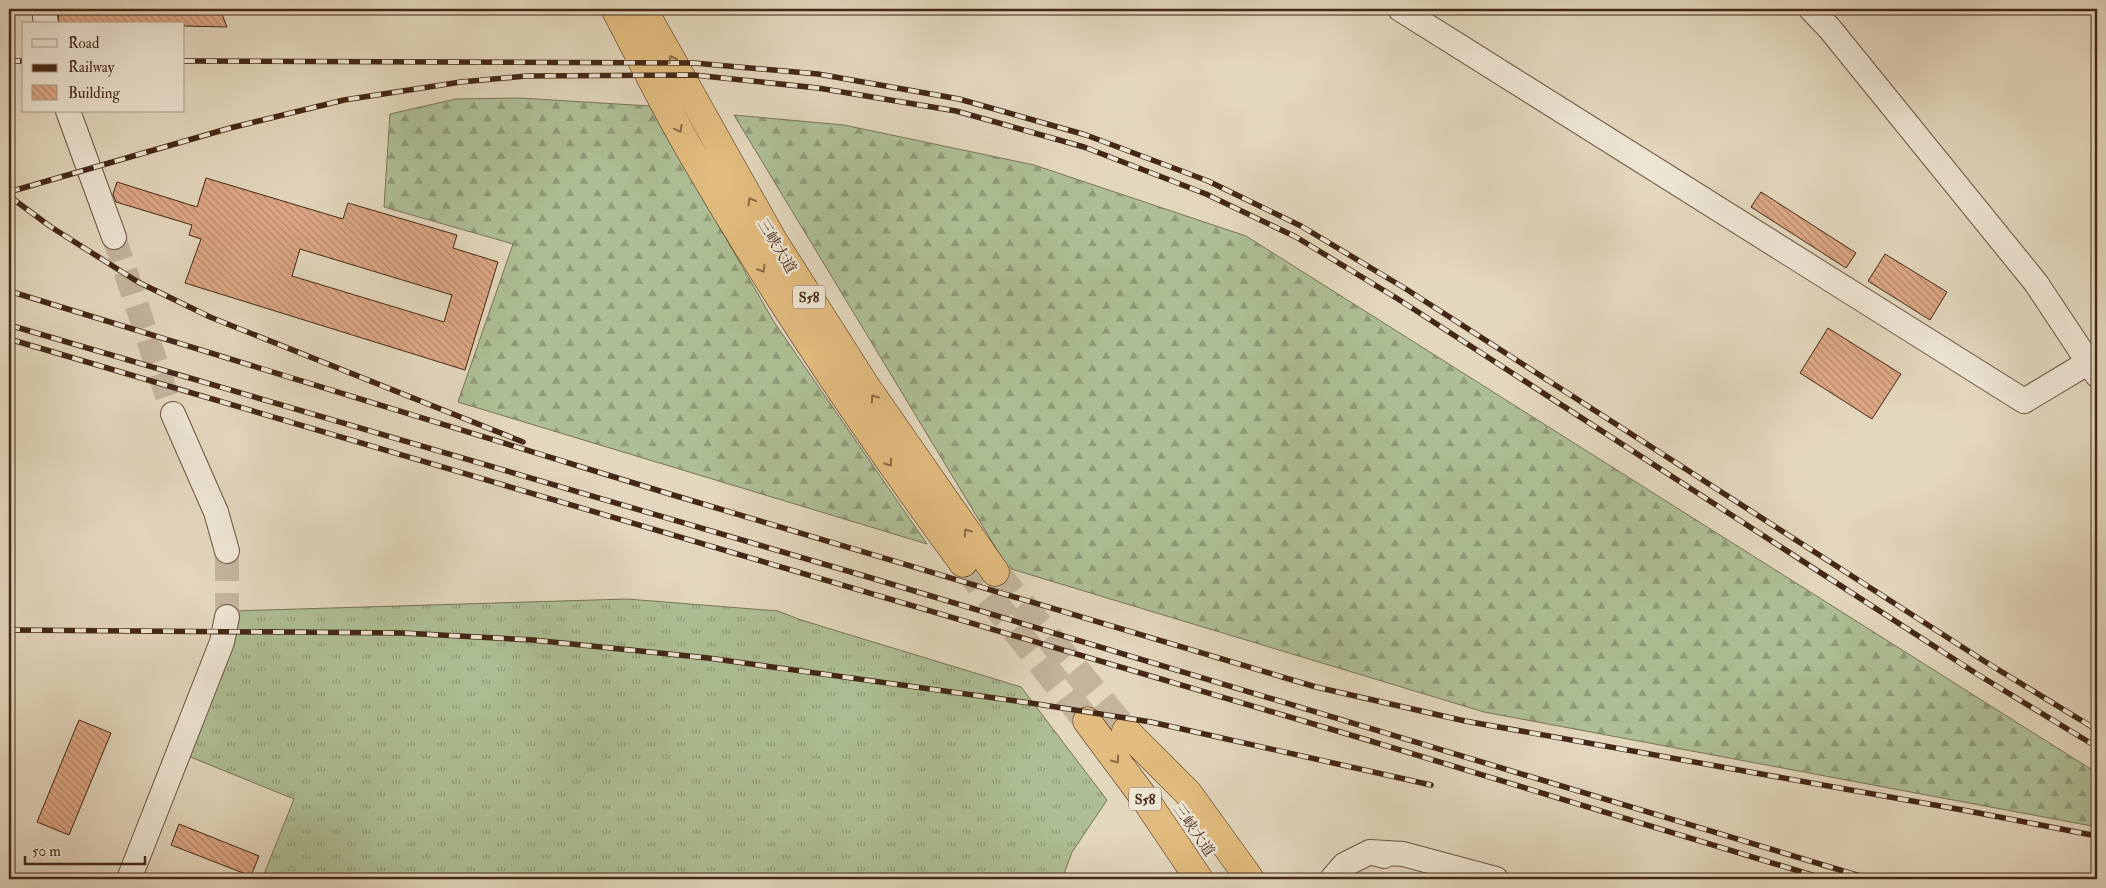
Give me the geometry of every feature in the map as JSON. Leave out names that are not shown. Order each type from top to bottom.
[{"type":"highway","name":"三峡大道","points":[[615,9],[696,161],[760,266],[880,451],[962,563]]},
{"type":"highway","name":"三峡大道","points":[[643,9],[774,242],[867,388],[995,572]]},
{"type":"highway","name":"三峡大道","points":[[1087,721],[1145,799],[1199,879]]},
{"type":"highway","name":"三峡大道","points":[[1229,879],[1126,731],[1188,793],[1250,879]]},
{"type":"street","points":[[44,9],[46,22]]},
{"type":"street","points":[[1400,9],[2024,400],[2093,369],[2036,283],[1830,29],[1811,9]]},
{"type":"street","points":[[68,112],[114,237]]},
{"type":"street","points":[[173,414],[216,512],[227,551]]},
{"type":"street","points":[[129,879],[222,642],[227,617]]},
{"type":"street","points":[[1370,852],[1402,861],[1438,879]]},
{"type":"street","points":[[1332,879],[1344,865],[1370,852],[1403,854],[1496,879]]},
{"type":"green space","points":[[520,98],[650,106],[774,322],[927,544],[458,402],[513,244],[384,207],[390,114],[456,99]]},
{"type":"green space","points":[[734,115],[844,125],[1034,165],[1246,236],[2097,773],[2097,827],[1484,712],[1008,568]]},
{"type":"green space","points":[[627,599],[778,611],[801,620],[1021,687],[1107,800],[1072,852],[1062,879],[262,879],[294,799],[183,754],[233,611]]},
{"type":"building","points":[[58,9],[220,9],[227,27],[185,26],[185,22],[59,22]]},
{"type":"building","points":[[206,178],[343,219],[348,203],[457,235],[453,248],[498,262],[465,370],[185,283],[201,239],[189,235],[192,225],[116,202],[113,194],[117,182],[197,207]],"holes":[[[300,249],[452,295],[444,322],[292,276]]]},
{"type":"building","points":[[1761,192],[1856,253],[1846,268],[1751,207]]},
{"type":"building","points":[[1885,254],[1947,292],[1930,320],[1868,281]]},
{"type":"building","points":[[1828,328],[1901,374],[1872,419],[1800,373]]},
{"type":"building","points":[[79,720],[111,733],[69,835],[37,822]]},
{"type":"building","points":[[179,824],[259,856],[251,876],[171,845]]},
{"type":"tunnel","points":[[114,237],[173,414]]},
{"type":"tunnel","points":[[227,551],[227,617]]},
{"type":"tunnel","points":[[963,563],[1087,721]]},
{"type":"tunnel","points":[[995,572],[1126,731]]},
{"type":"railway","points":[[9,61],[22,61]]},
{"type":"railway","points":[[185,61],[694,63],[818,74],[959,99],[1086,135],[1208,181],[1301,226],[1406,289],[1984,661],[2097,730]]},
{"type":"railway","points":[[9,192],[230,128],[344,100],[461,82],[526,76],[694,75],[818,88],[956,111],[1084,147],[1206,194],[1296,237],[1398,299],[1977,674],[2097,747]]},
{"type":"railway","points":[[9,196],[51,227],[138,282],[210,317],[523,442]]},
{"type":"railway","points":[[9,291],[673,495],[1316,687],[1465,721],[1968,811],[2097,836]]},
{"type":"railway","points":[[9,325],[868,577],[1870,879]]},
{"type":"railway","points":[[9,339],[1354,736],[1825,879]]},
{"type":"railway","points":[[9,630],[403,633],[533,640],[708,658],[1037,704],[1151,722],[1431,785]]}]
